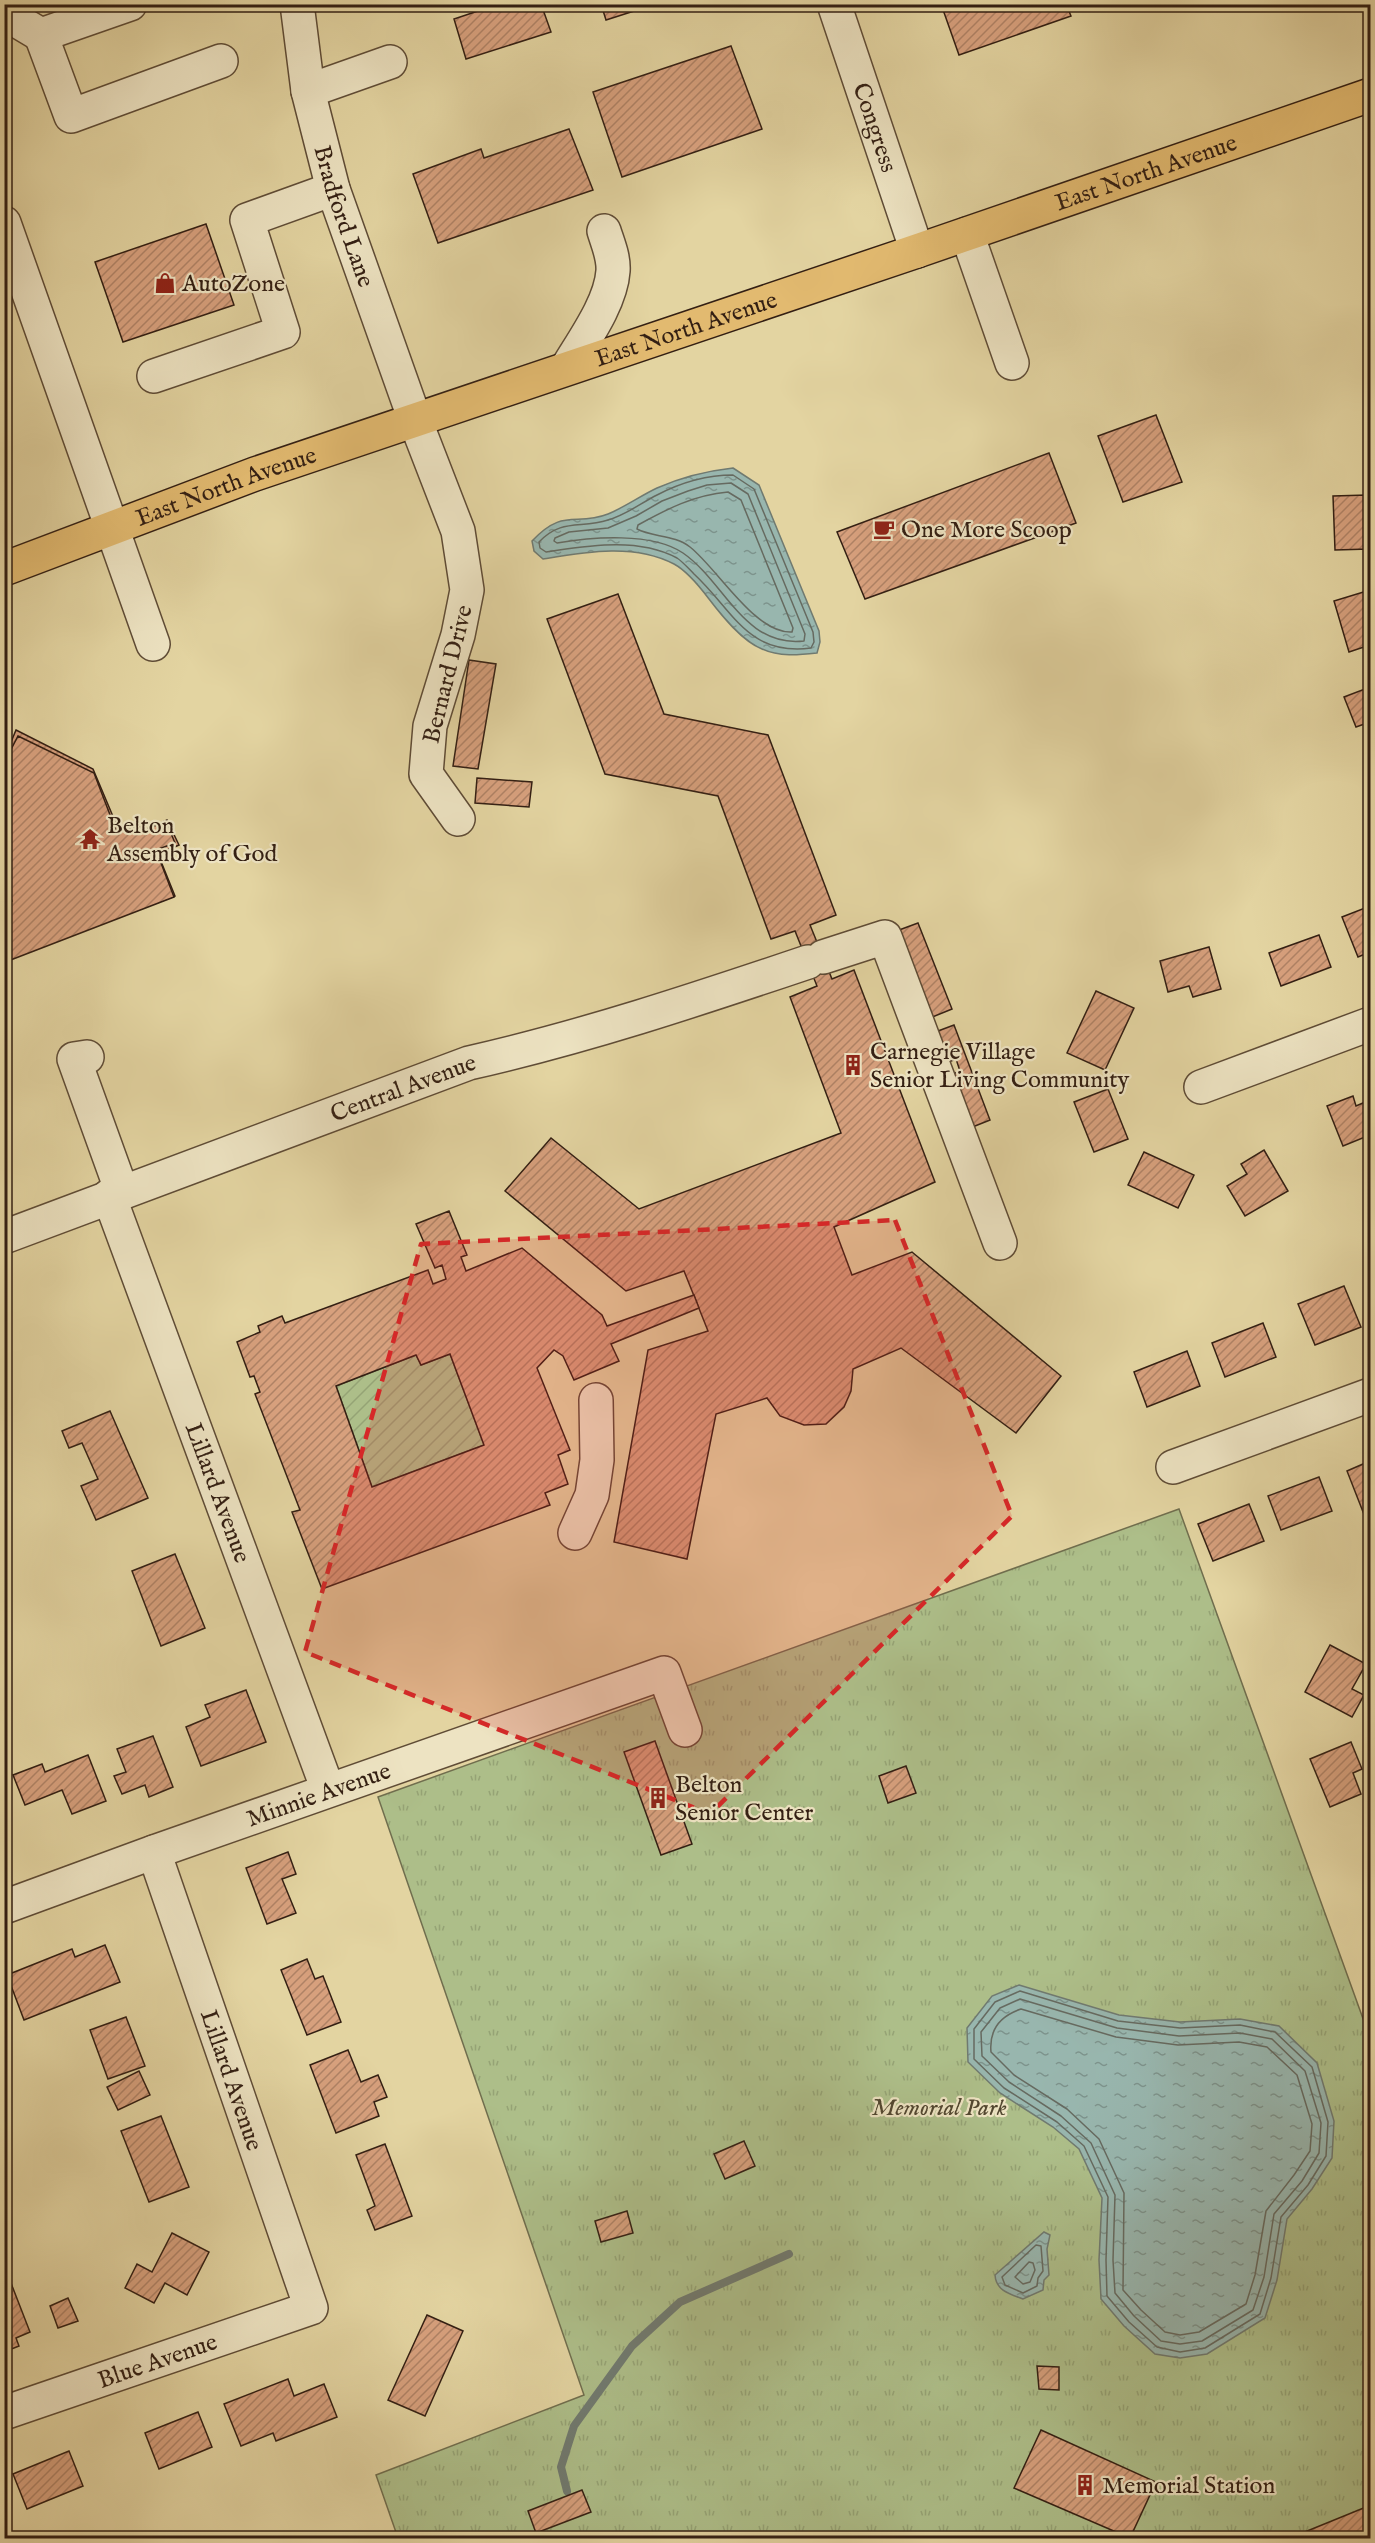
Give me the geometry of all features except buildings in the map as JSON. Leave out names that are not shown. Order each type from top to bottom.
[{"type":"main road","name":"East North Avenue","points":[[4,569],[255,474],[1371,95]]},
{"type":"street","points":[[41,35],[130,4]]},
{"type":"street","name":"Bradford Lane","points":[[297,4],[308,91],[333,189],[415,420]]},
{"type":"street","name":"Congress","points":[[834,4],[917,251]]},
{"type":"street","points":[[4,13],[41,35],[71,116],[221,61]]},
{"type":"street","points":[[308,91],[390,62]]},
{"type":"street","points":[[153,376],[283,332],[247,220],[333,189]]},
{"type":"street","points":[[4,223],[153,644]]},
{"type":"street","points":[[567,368],[609,293],[614,270],[611,251],[604,231]]},
{"type":"street","points":[[967,234],[1012,363]]},
{"type":"street","name":"Bernard Drive","points":[[415,420],[458,531],[467,590],[458,635],[430,726],[426,774],[458,819]]},
{"type":"street","name":"Central Avenue","points":[[4,1237],[468,1063],[546,1046],[636,1019],[885,937],[1000,1243]]},
{"type":"street","points":[[1201,1088],[1371,1024]]},
{"type":"street","name":"Lillard Avenue","points":[[87,1057],[75,1059],[116,1194],[328,1790]]},
{"type":"street","points":[[1173,1467],[1371,1395]]},
{"type":"street","points":[[575,1533],[592,1495],[597,1460],[596,1400]]},
{"type":"street","name":"Minnie Avenue","points":[[4,1906],[153,1851],[664,1672],[685,1730]]},
{"type":"street","name":"Lillard Avenue","points":[[153,1851],[311,2308]]},
{"type":"street","name":"Blue Avenue","points":[[4,2413],[311,2308]]},
{"type":"highlighted area","points":[[895,1220],[1012,1516],[710,1814],[305,1652],[421,1244]]},
{"type":"green space","points":[[450,1354],[484,1445],[372,1487],[336,1386],[416,1355],[421,1365]]},
{"type":"green space","name":"Memorial Park","points":[[1179,1509],[1370,2038],[1370,2538],[398,2538],[376,2475],[584,2395],[378,1797]]},
{"type":"water","points":[[733,468],[759,485],[819,631],[820,642],[817,653],[782,654],[769,652],[755,645],[733,627],[688,575],[679,567],[659,557],[643,553],[609,551],[543,559],[534,551],[532,541],[553,524],[608,514],[657,488],[676,481]]},
{"type":"water","points":[[1019,1985],[1119,2015],[1180,2022],[1240,2019],[1279,2026],[1317,2063],[1334,2121],[1332,2158],[1312,2189],[1287,2219],[1277,2280],[1265,2318],[1207,2354],[1180,2358],[1155,2354],[1124,2326],[1101,2299],[1099,2260],[1102,2198],[1079,2149],[1053,2127],[1000,2093],[968,2062],[967,2028],[992,1996]]},
{"type":"water","points":[[1044,2232],[1050,2235],[1047,2249],[1049,2275],[1044,2280],[1043,2290],[1023,2299],[1004,2291],[998,2285],[995,2275]]},
{"type":"waterway","points":[[567,2491],[561,2467],[574,2426],[632,2346],[680,2302],[789,2254]]},
{"type":"place","name":"AutoZone","points":[[165,283]]},
{"type":"place","name":"One More Scoop","points":[[884,529]]},
{"type":"place","name":"Belton Assembly of God","points":[[90,839]]},
{"type":"place","name":"Carnegie Village Senior Living Community","points":[[853,1065]]},
{"type":"place","name":"Belton Senior Center","points":[[658,1798]]},
{"type":"place","name":"Memorial Station","points":[[1085,2485]]}]
